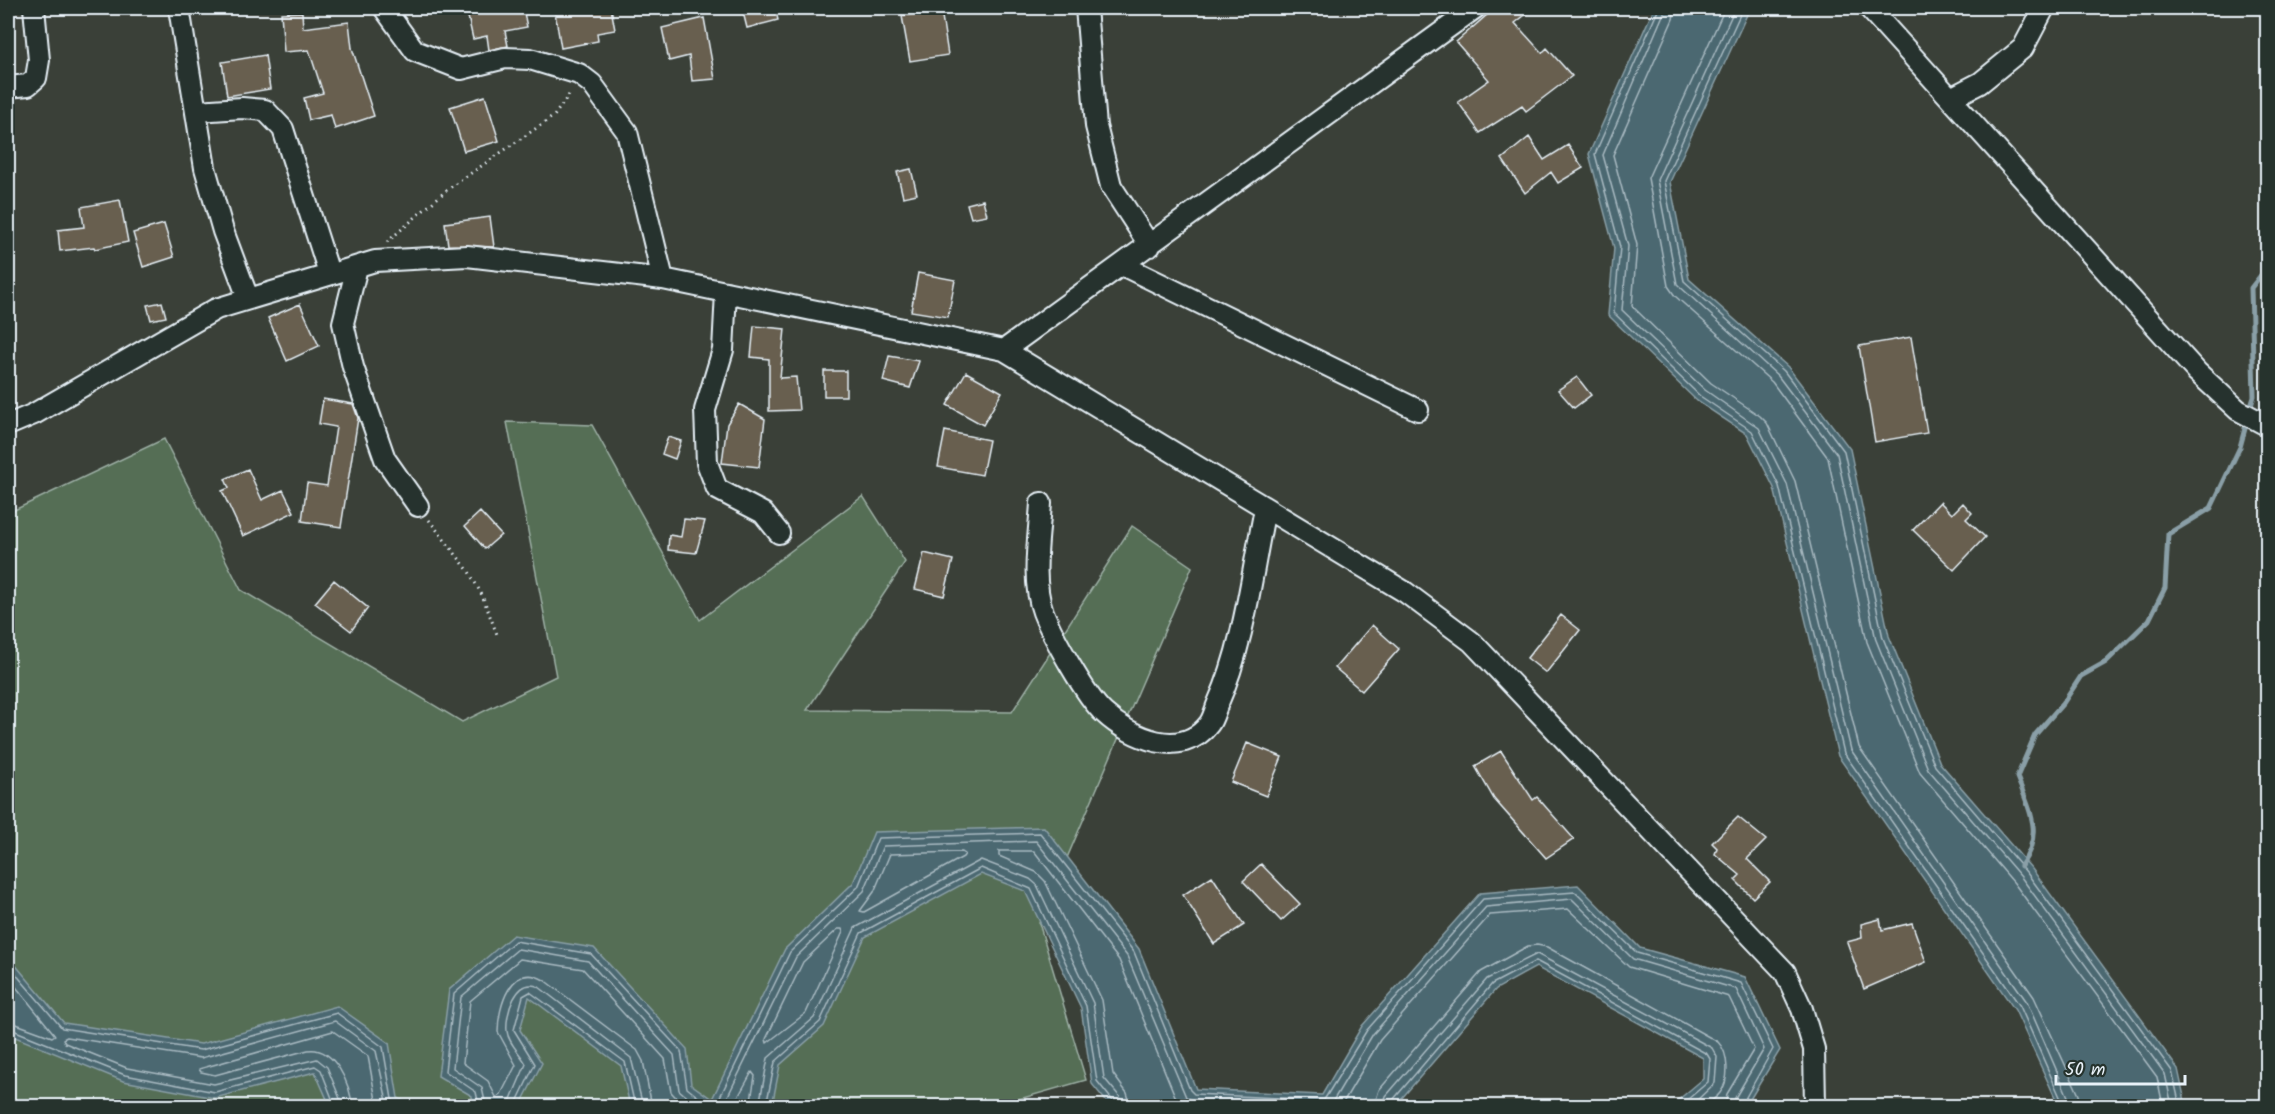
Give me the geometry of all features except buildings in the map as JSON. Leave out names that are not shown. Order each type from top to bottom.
[{"type":"street","points":[[8,87],[28,85],[36,78],[39,60],[34,8]]},
{"type":"street","points":[[179,8],[205,168],[223,231],[248,298]]},
{"type":"street","points":[[384,8],[415,51],[461,69],[505,58],[530,60],[579,74],[592,84],[627,132],[663,279]]},
{"type":"street","points":[[1086,8],[1096,126],[1111,186],[1149,246]]},
{"type":"street","points":[[1004,350],[1475,8]]},
{"type":"street","points":[[1869,8],[2197,372],[2238,410],[2263,423]]},
{"type":"street","points":[[1951,98],[1980,83],[2023,48],[2044,8]]},
{"type":"street","points":[[197,111],[242,108],[265,111],[283,129],[328,273]]},
{"type":"street","points":[[8,425],[34,414],[216,309],[328,273],[375,261],[467,256],[663,279],[1004,350],[1405,592],[1472,642],[1785,972],[1802,1009],[1814,1049],[1815,1107]]},
{"type":"street","points":[[1122,265],[1419,410]]},
{"type":"street","points":[[357,267],[344,323],[353,366],[385,459],[418,506]]},
{"type":"street","points":[[726,292],[723,350],[705,410],[707,463],[717,489],[763,513],[779,533]]},
{"type":"street","points":[[1041,503],[1037,588],[1043,613],[1076,672],[1104,713],[1143,738],[1168,744],[1190,739],[1209,724],[1230,677],[1265,509]]},
{"type":"path","points":[[381,247],[448,189],[554,116],[568,99],[579,74]]},
{"type":"path","points":[[418,506],[468,570],[482,595],[498,636]]},
{"type":"green space","points":[[507,422],[592,425],[700,620],[863,496],[905,562],[807,710],[1012,712],[1132,526],[1192,567],[1039,923],[1086,1080],[995,1106],[8,1106],[8,513],[164,439],[241,590],[462,722],[556,676]]},
{"type":"water","points":[[1654,8],[1750,8],[1670,182],[1689,279],[1788,367],[1850,449],[1889,636],[1940,763],[2032,869],[2178,1069],[2186,1106],[2059,1106],[2015,1010],[1838,756],[1774,488],[1747,434],[1697,401],[1608,315],[1614,248],[1589,154]]},
{"type":"water","points":[[1044,827],[1139,949],[1196,1089],[1322,1095],[1362,1026],[1480,893],[1578,885],[1640,948],[1745,977],[1780,1050],[1746,1106],[1671,1106],[1703,1079],[1703,1058],[1536,967],[1496,989],[1395,1106],[1110,1106],[1092,1084],[1081,1008],[1025,891],[981,874],[865,937],[824,1026],[780,1065],[772,1106],[630,1106],[621,1066],[529,997],[520,1030],[542,1063],[520,1106],[473,1106],[472,1096],[438,1076],[449,990],[513,935],[594,948],[687,1049],[691,1084],[712,1099],[785,949],[853,883],[874,832]]},
{"type":"water","points":[[8,956],[64,1023],[201,1044],[337,1006],[389,1043],[398,1098],[413,1106],[330,1106],[315,1072],[215,1098],[123,1081],[10,1035],[8,1031]]},
{"type":"waterway","points":[[2249,412],[2254,396],[2251,288],[2268,266]]},
{"type":"waterway","points":[[2021,866],[2032,843],[2033,832],[2030,811],[2017,777],[2035,735],[2064,702],[2081,676],[2106,662],[2149,620],[2165,588],[2168,534],[2211,508],[2240,447],[2247,421]]}]
